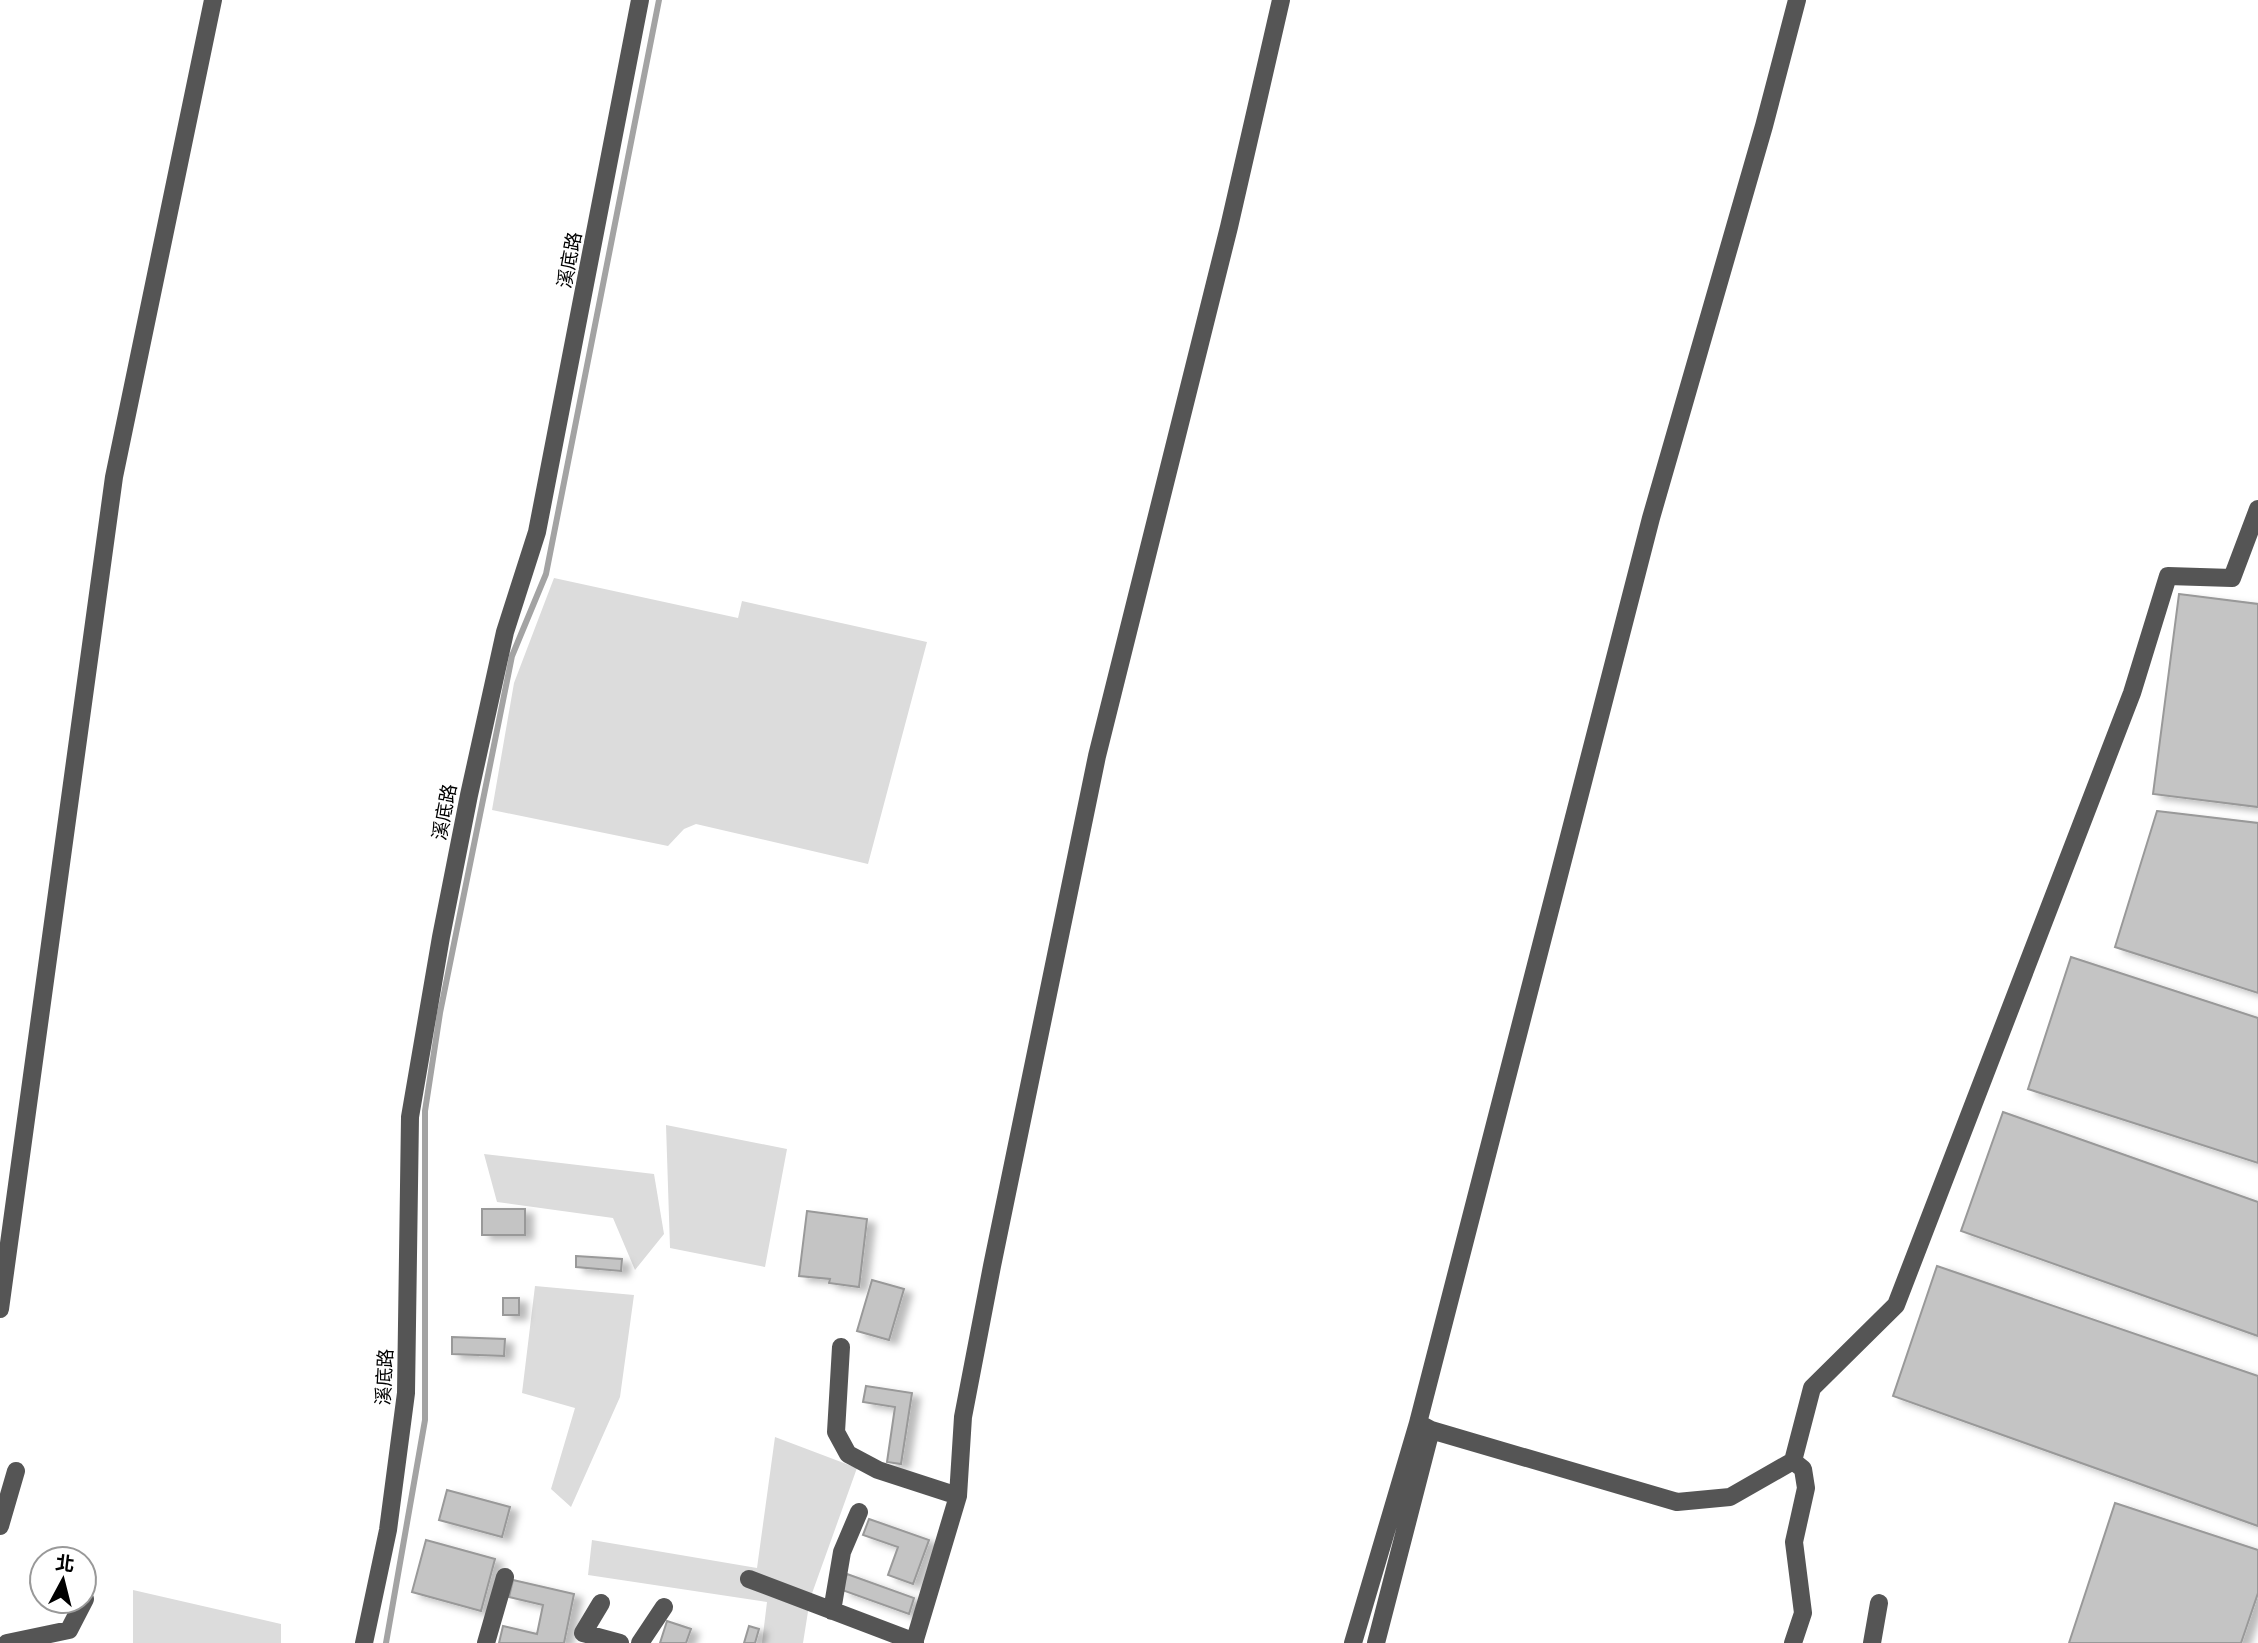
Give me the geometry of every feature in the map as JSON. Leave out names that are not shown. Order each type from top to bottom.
[{"type":"street","points":[[0,1309],[114,477],[213,0]]},
{"type":"street","name":"溪底路","points":[[363,1643],[387,1530],[406,1393],[410,1117],[469,795],[505,632],[537,532],[640,0]]},
{"type":"street","points":[[749,1579],[915,1642],[958,1496],[963,1417],[968,1390],[1097,756],[1229,226],[1281,0]]},
{"type":"street","points":[[1376,1643],[1425,1427],[1651,518],[1764,126],[1797,0]]},
{"type":"street","points":[[1425,1427],[1677,1502],[1730,1497],[1793,1461],[1812,1388],[1896,1305],[2132,693],[2168,576],[2232,578],[2258,509]]},
{"type":"street","points":[[841,1347],[836,1432],[848,1454],[878,1470],[958,1496]]},
{"type":"street","points":[[1353,1643],[1425,1427]]},
{"type":"street","points":[[1793,1461],[1802,1469],[1806,1488],[1794,1542],[1803,1613],[1793,1643]]},
{"type":"street","points":[[0,1526],[16,1471]]},
{"type":"street","points":[[832,1611],[842,1552],[859,1512]]},
{"type":"street","points":[[486,1643],[505,1577]]},
{"type":"street","points":[[601,1603],[583,1633],[620,1643]]},
{"type":"street","points":[[1872,1643],[1879,1603]]},
{"type":"street","points":[[640,1643],[664,1606]]},
{"type":"street","points":[[7,1643],[69,1630],[77,1615]]},
{"type":"shaded area","points":[[554,578],[738,618],[742,601],[927,642],[868,864],[696,824],[684,829],[668,846],[492,810],[514,683]]},
{"type":"shaded area","points":[[666,1125],[787,1149],[765,1267],[670,1248]]},
{"type":"shaded area","points":[[484,1154],[654,1174],[664,1234],[635,1270],[613,1218],[497,1202]]},
{"type":"shaded area","points":[[535,1286],[634,1295],[620,1397],[571,1507],[551,1489],[575,1408],[522,1393]]},
{"type":"shaded area","points":[[775,1437],[857,1468],[810,1599],[803,1643],[762,1643],[767,1602],[588,1575],[592,1540],[757,1568]]},
{"type":"shaded area","points":[[133,1590],[281,1624],[281,1643],[133,1643]]},
{"type":"building","points":[[2179,594],[2258,604],[2258,807],[2153,794]]},
{"type":"building","points":[[2157,811],[2258,823],[2258,993],[2115,947]]},
{"type":"building","points":[[2071,957],[2258,1018],[2258,1163],[2028,1089]]},
{"type":"building","points":[[2003,1112],[2258,1202],[2258,1336],[1961,1231]]},
{"type":"building","points":[[482,1209],[525,1209],[525,1235],[482,1235]]},
{"type":"building","points":[[807,1211],[867,1219],[859,1287],[829,1283],[830,1279],[799,1276]]},
{"type":"building","points":[[576,1256],[622,1259],[621,1271],[576,1267]]},
{"type":"building","points":[[1937,1266],[2258,1376],[2258,1526],[1893,1396]]},
{"type":"building","points":[[872,1280],[904,1289],[889,1340],[857,1331]]},
{"type":"building","points":[[503,1298],[519,1298],[519,1315],[503,1315]]},
{"type":"building","points":[[452,1337],[505,1339],[504,1356],[452,1354]]},
{"type":"building","points":[[866,1386],[912,1393],[901,1464],[887,1462],[895,1407],[863,1402]]},
{"type":"building","points":[[447,1490],[510,1507],[502,1537],[439,1520]]},
{"type":"building","points":[[2115,1503],[2258,1550],[2258,1593],[2241,1643],[2069,1643]]},
{"type":"building","points":[[869,1519],[929,1540],[913,1584],[888,1575],[898,1547],[863,1535]]},
{"type":"building","points":[[426,1540],[495,1559],[481,1611],[412,1592]]},
{"type":"building","points":[[847,1574],[914,1598],[909,1614],[842,1590]]},
{"type":"building","points":[[513,1580],[574,1594],[564,1643],[499,1643],[503,1626],[537,1634],[543,1605],[509,1597]]},
{"type":"building","points":[[667,1621],[691,1629],[686,1643],[660,1643]]},
{"type":"building","points":[[749,1626],[759,1629],[755,1643],[744,1643]]},
{"type":"waterway","points":[[386,1643],[425,1420],[425,1111],[440,1013],[512,656],[546,574],[659,0]]}]
